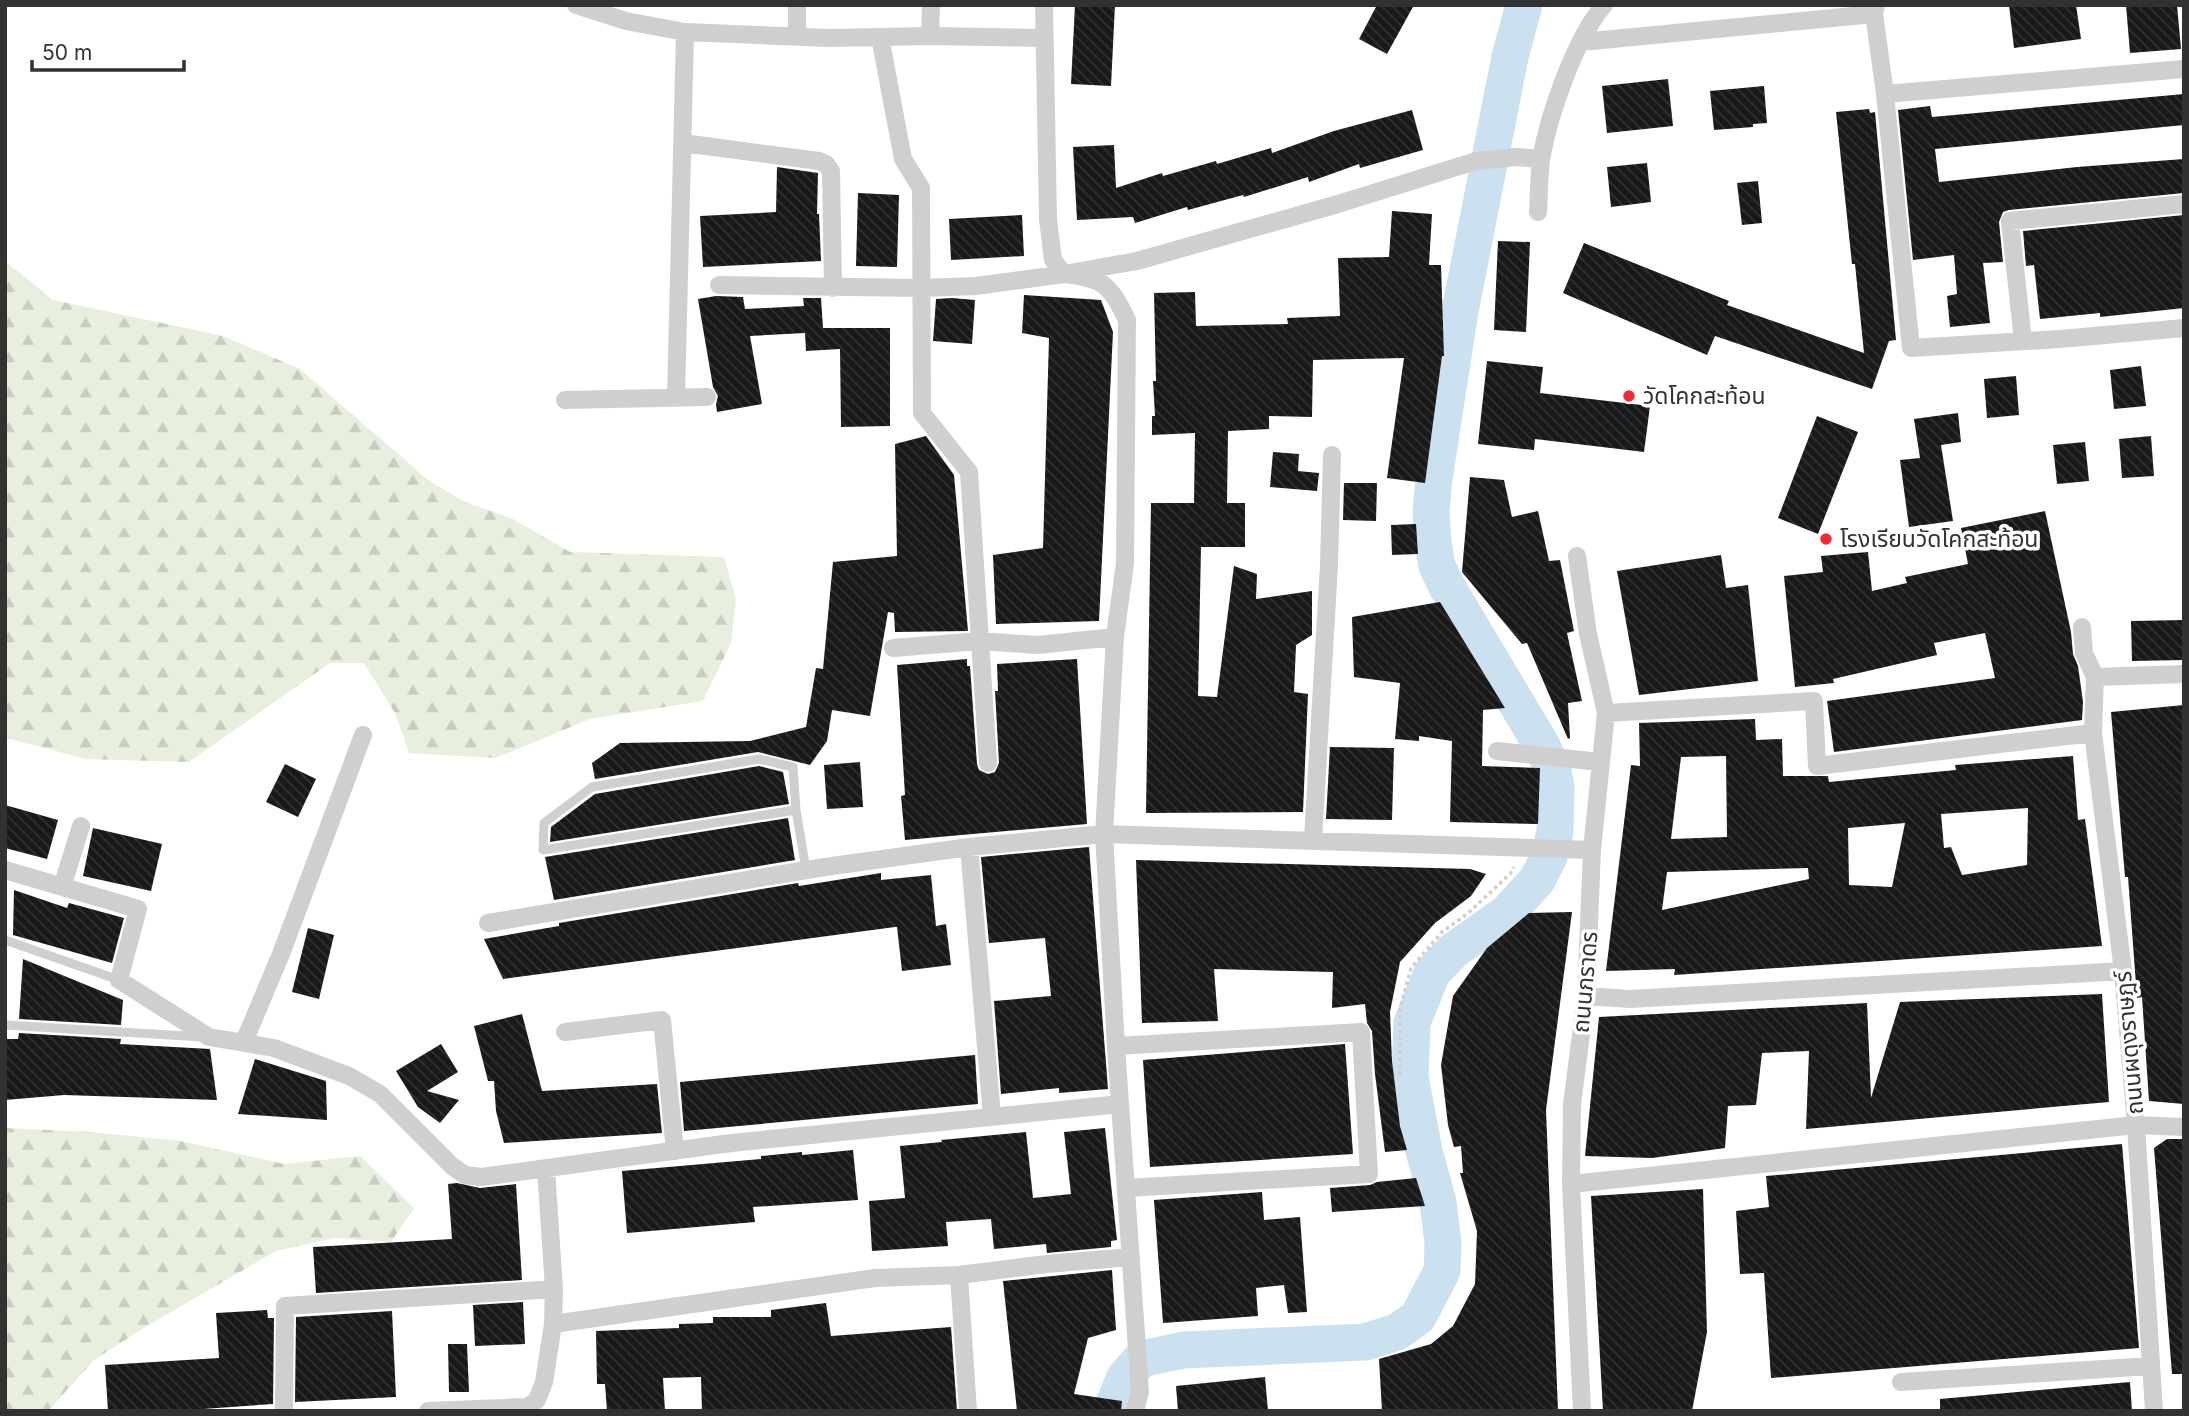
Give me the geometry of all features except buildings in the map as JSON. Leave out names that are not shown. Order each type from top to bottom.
[{"type":"street","points":[[797,5],[797,35]]},
{"type":"street","points":[[930,36],[931,5]]},
{"type":"street","points":[[1044,5],[1048,219],[1053,260],[1064,274],[1090,277],[1113,291],[1127,320],[1125,563],[1115,637],[1104,834],[1140,1392],[1135,1411]]},
{"type":"street","points":[[1538,212],[1541,159],[1561,91],[1581,42],[1604,5]]},
{"type":"street","points":[[579,6],[626,22],[685,32],[830,38],[1044,38]]},
{"type":"street","points":[[1581,42],[1875,9],[1911,348],[2184,328]]},
{"type":"street","points":[[676,398],[685,32]]},
{"type":"street","points":[[880,37],[903,159],[921,188],[922,413],[969,472],[988,763]]},
{"type":"street","points":[[1885,94],[2184,69]]},
{"type":"street","points":[[683,143],[826,164],[831,171],[834,288]]},
{"type":"street","points":[[719,285],[921,288],[976,286],[1064,274],[1137,261],[1338,204],[1476,161],[1516,157],[1541,159]]},
{"type":"street","points":[[2023,341],[2010,221],[2184,204]]},
{"type":"street","points":[[565,400],[706,397]]},
{"type":"street","points":[[1313,840],[1329,565],[1332,455]]},
{"type":"street","name":"ถนนภราดร","points":[[1577,556],[1588,634],[1606,713],[1592,850],[1586,996],[1572,1104],[1571,1184],[1582,1411]]},
{"type":"street","points":[[2081,627],[2084,653],[2095,677],[2184,674]]},
{"type":"street","points":[[893,648],[980,641],[1037,645],[1115,637]]},
{"type":"street","name":"ถนนผดุงราษฎร์","points":[[2095,677],[2094,733],[2123,971],[2136,1125],[2154,1411]]},
{"type":"street","points":[[1606,713],[1814,701],[1817,766],[2094,733]]},
{"type":"street","points":[[244,1042],[281,954],[363,735]]},
{"type":"street","points":[[1497,751],[1560,760],[1600,762]]},
{"type":"street","points":[[62,887],[81,826]]},
{"type":"street","points":[[488,923],[806,870],[969,847],[1104,834],[1592,850]]},
{"type":"street","points":[[969,847],[992,1117]]},
{"type":"street","points":[[5,870],[138,908],[119,980],[209,1037],[244,1042],[301,1057],[349,1076],[380,1094],[452,1166],[465,1175],[481,1177],[730,1143],[1120,1104]]},
{"type":"street","points":[[1586,996],[1630,999],[2123,971]]},
{"type":"street","points":[[565,1032],[662,1020],[675,1151]]},
{"type":"street","points":[[1116,1046],[1361,1032],[1369,1174],[1126,1188]]},
{"type":"street","points":[[1571,1184],[2136,1125],[2184,1126]]},
{"type":"street","points":[[428,1411],[528,1407],[537,1400],[544,1382],[553,1324],[554,1289],[546,1169]]},
{"type":"street","points":[[553,1324],[848,1281],[959,1275],[1047,1264],[1131,1258]]},
{"type":"street","points":[[959,1275],[968,1411]]},
{"type":"street","points":[[284,1411],[285,1306],[554,1289]]},
{"type":"street","points":[[1901,1382],[2151,1366]]},
{"type":"lane","points":[[796,810],[543,850],[544,823],[592,787],[759,759],[793,767],[796,810],[806,870]]},
{"type":"lane","points":[[5,940],[119,980]]},
{"type":"lane","points":[[5,1025],[209,1037]]},
{"type":"path","points":[[1400,1075],[1400,1009],[1411,968],[1442,932],[1467,914],[1510,874],[1525,847]]},
{"type":"green space","points":[[5,261],[53,300],[223,336],[300,369],[428,480],[463,501],[513,519],[570,552],[724,557],[736,599],[731,643],[703,701],[590,719],[496,758],[409,753],[395,713],[364,663],[330,663],[189,762],[86,759],[5,737]]},
{"type":"green space","points":[[5,1128],[90,1132],[180,1141],[285,1164],[360,1156],[414,1208],[391,1242],[334,1238],[276,1251],[94,1360],[48,1411],[5,1411]]},
{"type":"waterway","points":[[1111,1411],[1125,1377],[1141,1359],[1184,1350],[1365,1342],[1397,1332],[1418,1317],[1442,1271],[1443,1243],[1438,1202],[1424,1151],[1410,1077],[1412,1023],[1432,973],[1453,951],[1508,912],[1537,880],[1549,857],[1555,831],[1556,787],[1553,770],[1542,746],[1437,566],[1431,511],[1460,311],[1510,57],[1524,5]]},
{"type":"place","name":"วัดโคกสะท้อน","points":[[1629,396]]},
{"type":"place","name":"โรงเรียนวัดโคกสะท้อน","points":[[1826,539]]}]
